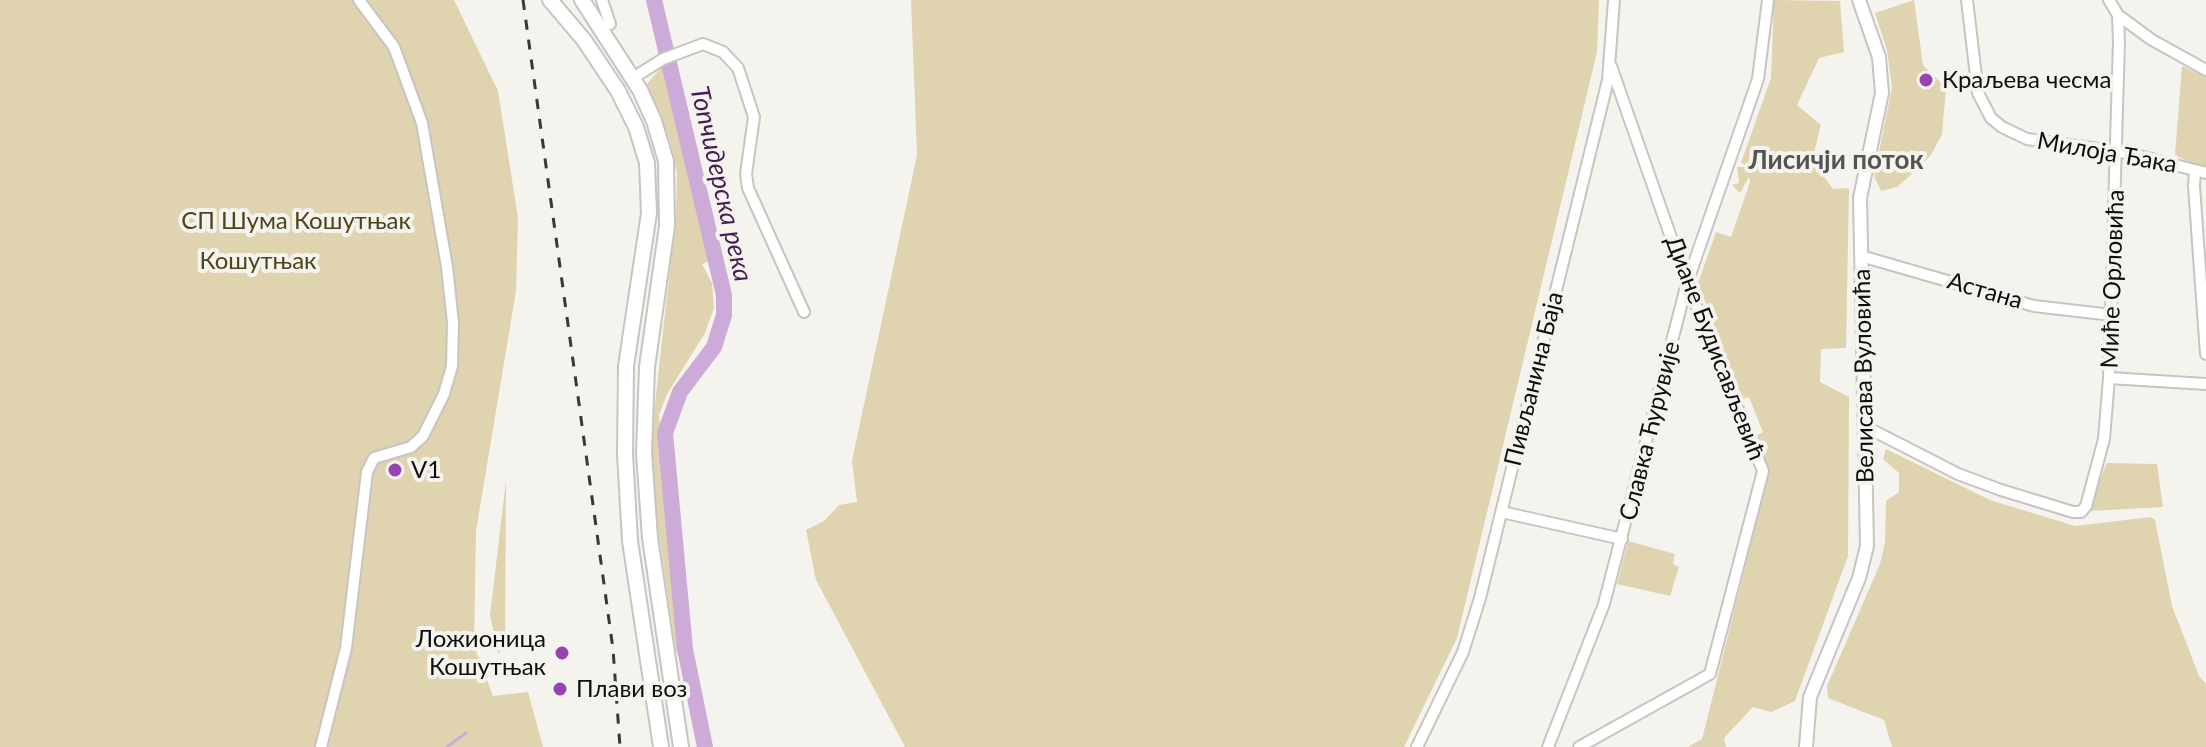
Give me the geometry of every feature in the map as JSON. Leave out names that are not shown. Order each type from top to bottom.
[{"type":"main road","points":[[550,0],[584,40],[618,91],[636,127],[647,163],[649,213],[626,366],[625,454],[630,541],[661,747]]},
{"type":"main road","points":[[582,0],[633,78],[662,143],[669,185],[667,226],[647,367],[644,453],[650,538],[681,747]]},
{"type":"street","points":[[321,747],[346,648],[367,472],[374,458],[411,447],[423,436],[444,394],[452,364],[453,323],[447,267],[422,123],[394,47],[359,0]]},
{"type":"street","points":[[602,0],[610,24]]},
{"type":"street","name":"Пивљанина Баја","points":[[1417,747],[1467,643],[1502,512],[1611,66],[1614,0]]},
{"type":"street","name":"Славка Ћурувије","points":[[1548,747],[1600,615],[1687,283],[1758,79],[1768,0]]},
{"type":"street","name":"Велисава Вуловића","points":[[1806,747],[1810,697],[1867,551],[1861,182],[1880,117],[1882,93],[1879,57],[1859,0]]},
{"type":"street","name":"Милоја Ђака","points":[[1967,0],[1978,93],[1991,118],[2008,132],[2027,139],[2118,152],[2201,172]]},
{"type":"street","name":"Миће Орловића","points":[[1865,431],[1874,431],[1981,483],[2059,509],[2081,512],[2088,503],[2102,451],[2112,315],[2119,41],[2118,15],[2109,0]]},
{"type":"street","points":[[2118,15],[2142,33],[2206,70]]},
{"type":"street","points":[[2119,41],[2129,34],[2142,33]]},
{"type":"street","points":[[633,78],[663,59],[703,44],[728,56],[742,74],[754,123],[746,174],[748,188],[804,312]]},
{"type":"street","name":"Диане Будисављевић","points":[[1579,747],[1710,674],[1762,473],[1687,283],[1611,66]]},
{"type":"street","points":[[2201,172],[2206,354]]},
{"type":"street","name":"Астана","points":[[1861,256],[2034,306],[2112,315]]},
{"type":"street","points":[[2109,378],[2206,384]]},
{"type":"street","name":"Славка Ћурувије","points":[[1502,512],[1622,539]]},
{"type":"green space","name":"Кошутњак","points":[[0,0],[454,0],[498,91],[518,218],[516,291],[476,531],[474,646],[493,696],[528,692],[543,747],[0,747]]},
{"type":"green space","points":[[911,0],[1599,0],[1597,52],[1457,638],[1404,747],[905,747],[816,580],[806,530],[824,521],[839,505],[857,502],[852,461],[917,155]]},
{"type":"green space","points":[[1774,0],[1840,1],[1844,52],[1819,58],[1797,105],[1821,125],[1812,160],[1833,189],[1849,188],[1846,348],[1821,349],[1820,382],[1849,397],[1848,556],[1795,701],[1771,712],[1753,707],[1724,738],[1726,747],[1688,747],[1702,739],[1769,472],[1756,436],[1763,432],[1749,397],[1742,399],[1698,283],[1716,232],[1731,237],[1750,182],[1749,177],[1740,193],[1732,185],[1739,183],[1737,167],[1750,167],[1741,163],[1771,78]]},
{"type":"green space","points":[[1914,0],[1923,65],[1946,88],[1942,134],[1931,155],[1914,172],[1897,187],[1881,191],[1874,176],[1892,88],[1887,50],[1875,13]]},
{"type":"green space","points":[[666,62],[713,260],[702,264],[712,283],[714,308],[705,333],[667,394],[659,415],[681,650],[676,652],[655,508],[652,431],[676,214],[677,173],[670,141],[647,84]]},
{"type":"green space","points":[[2182,66],[2206,77],[2206,170],[2175,155]]},
{"type":"green space","points":[[1886,449],[1990,500],[2075,526],[2151,517],[2155,520],[2172,606],[2199,676],[2206,684],[2206,747],[1892,747],[1884,720],[1828,698],[1827,686],[1880,564],[1885,542],[1886,501],[1899,492],[1899,473],[1883,459]]},
{"type":"green space","points":[[2107,463],[2157,464],[2163,507],[2089,511],[2087,508]]},
{"type":"green space","points":[[506,480],[505,646],[498,654],[490,615]]},
{"type":"green space","points":[[1628,541],[1675,554],[1673,564],[1679,567],[1670,596],[1617,584]]},
{"type":"waterway","name":"Топчидерска река","points":[[654,0],[724,295],[724,315],[714,347],[680,392],[665,433],[685,649],[705,747]]},
{"type":"waterway","points":[[447,747],[466,733]]},
{"type":"railway","points":[[523,0],[613,649],[620,747]]},
{"type":"place","name":"Краљева чесма","points":[[1926,80]]},
{"type":"place","name":"V1","points":[[395,470]]},
{"type":"place","name":"Ложионица Кошутњак","points":[[562,653]]},
{"type":"place","name":"Плави воз","points":[[560,689]]},
{"type":"district","name":"Лисичји поток","points":[[1836,161]]},
{"type":"park label","name":"СП Шума Кошутњак","points":[[296,221]]}]
